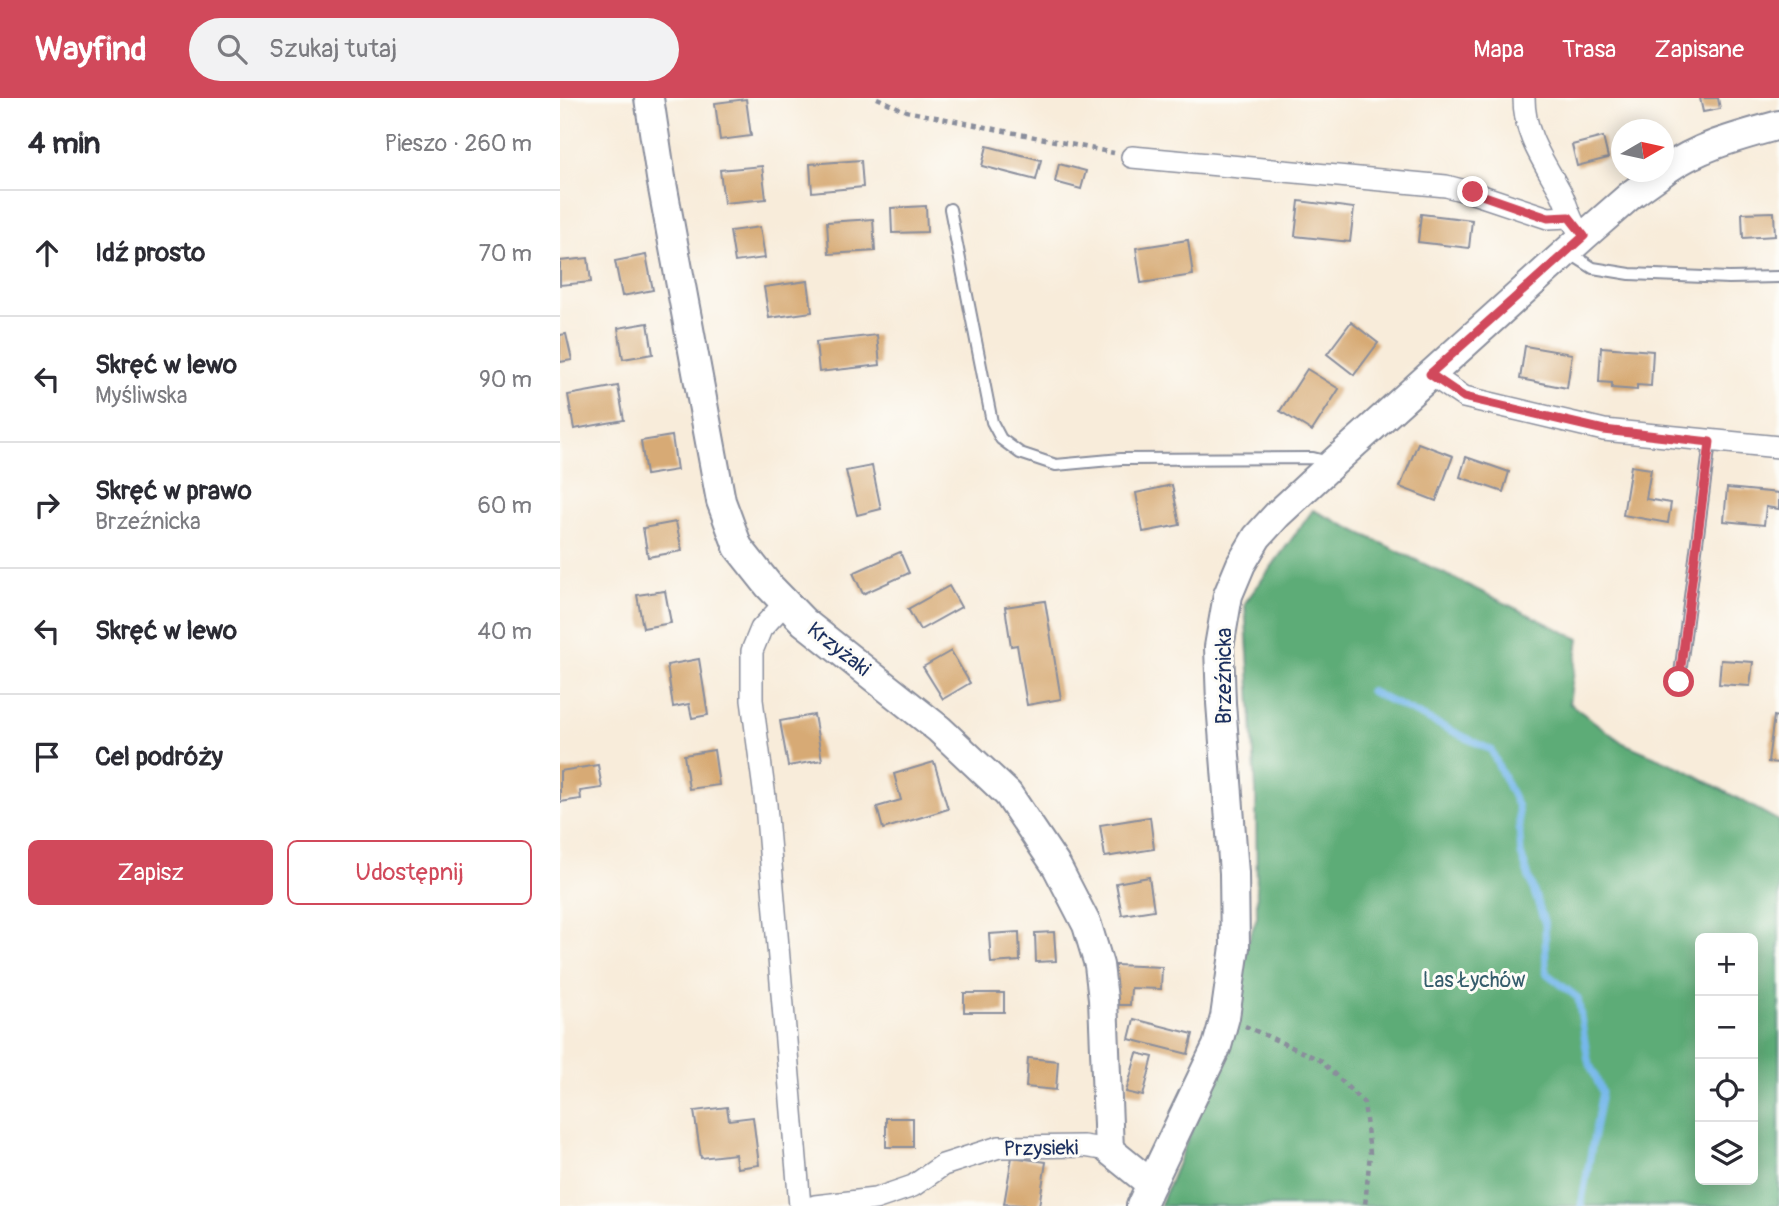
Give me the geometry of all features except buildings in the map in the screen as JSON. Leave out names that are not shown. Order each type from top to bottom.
[{"type":"street","name":"Krzyżaki","points":[[649,98],[661,178],[721,501],[738,548],[769,586],[804,622],[939,729],[1008,794],[1057,867],[1087,925],[1099,965],[1103,999],[1109,1150]]},
{"type":"street","points":[[1524,98],[1528,134],[1562,194],[1573,235]]},
{"type":"street","name":"Brzeźnicka","points":[[1674,163],[1726,140],[1779,125]]},
{"type":"street","points":[[1132,157],[1446,186],[1473,192],[1548,218],[1573,235]]},
{"type":"street","name":"Brzeźnicka","points":[[1146,1195],[1217,1046],[1225,1017],[1235,947],[1234,873],[1219,647],[1228,595],[1241,564],[1257,537],[1277,515],[1430,374],[1573,235],[1648,182]]},
{"type":"street","points":[[1430,374],[1464,397],[1604,430],[1779,447]]},
{"type":"street","points":[[785,603],[761,629],[751,651],[752,700],[766,805],[800,1206]]},
{"type":"street","name":"Przysieki","points":[[815,1206],[874,1199],[913,1186],[943,1165],[999,1147],[1060,1146],[1109,1150]]},
{"type":"street","points":[[1109,1150],[1146,1195]]},
{"type":"lane","points":[[950,209],[992,422],[1001,439],[1020,453],[1056,465],[1121,459],[1228,458],[1313,458],[1333,463]]},
{"type":"lane","points":[[1573,235],[1593,268],[1630,274],[1779,277]]},
{"type":"lane","points":[[1679,682],[1710,442]]},
{"type":"path","points":[[877,98],[906,111],[1132,157]]},
{"type":"path","points":[[1225,1017],[1320,1060],[1364,1104],[1370,1153],[1364,1206]]},
{"type":"green space","name":"Las Łychów","points":[[1313,510],[1579,639],[1569,703],[1623,743],[1686,770],[1779,821],[1779,1206],[1160,1206],[1226,1047],[1242,958],[1257,917],[1256,790],[1245,603]]},
{"type":"waterway","points":[[1370,691],[1491,750],[1518,807],[1521,854],[1545,924],[1546,973],[1578,998],[1588,1060],[1602,1092],[1581,1206]]},
{"type":"route","points":[[1473,192],[1548,218],[1569,217],[1584,236],[1430,374],[1464,397],[1604,430],[1710,442],[1679,682]]}]
